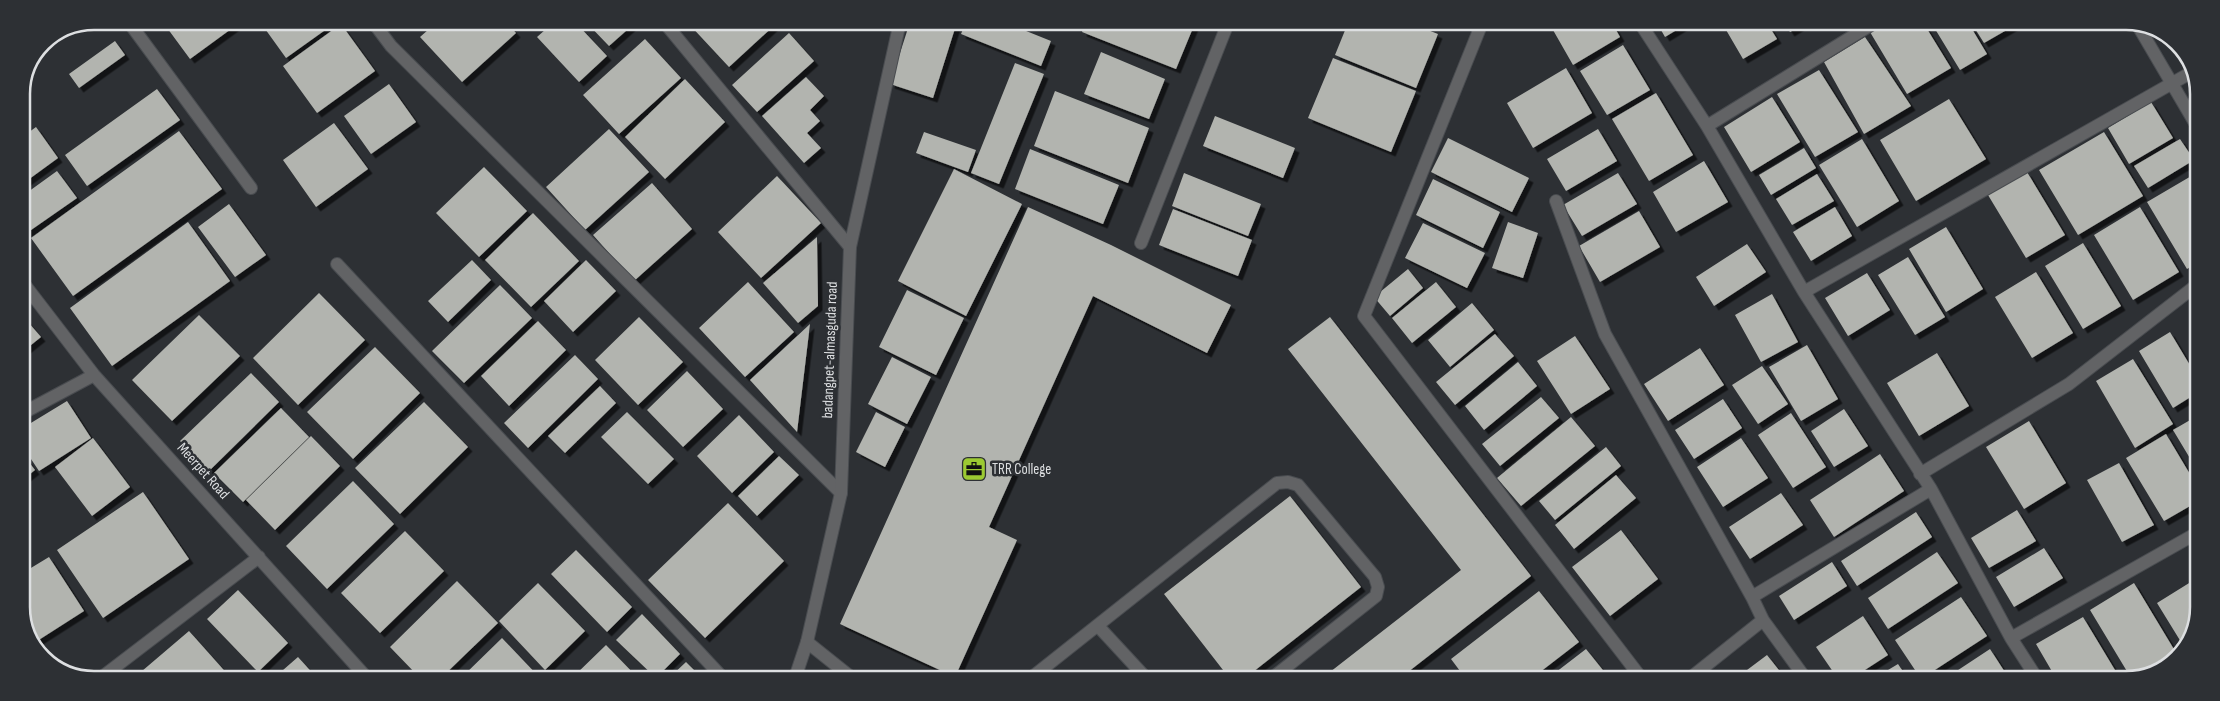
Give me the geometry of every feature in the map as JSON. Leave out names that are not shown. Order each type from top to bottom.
[{"type":"street","points":[[135,30],[251,188]]},
{"type":"street","points":[[379,30],[391,46],[841,493]]},
{"type":"street","points":[[671,30],[850,248]]},
{"type":"street","name":"badangpet-almasguda road","points":[[797,671],[807,642],[841,493],[850,248],[898,30]]},
{"type":"street","points":[[1141,243],[1225,30]]},
{"type":"street","points":[[1479,30],[1364,316],[1636,671]]},
{"type":"street","points":[[1645,30],[1707,126],[1804,292],[1931,489],[2012,638],[2032,671]]},
{"type":"street","points":[[1707,126],[1864,30]]},
{"type":"street","points":[[2142,32],[2190,114]]},
{"type":"street","points":[[1804,292],[2187,75]]},
{"type":"street","points":[[1556,201],[1605,334],[1763,620],[1800,671]]},
{"type":"street","points":[[337,264],[716,671]]},
{"type":"street","points":[[1920,474],[2069,384],[2190,290]]},
{"type":"street","name":"Meerpet Road","points":[[30,292],[94,375],[361,671]]},
{"type":"street","points":[[30,409],[94,375]]},
{"type":"street","points":[[1040,671],[1277,483],[1288,482],[1298,485],[1375,577],[1378,587],[1376,596],[1282,671]]},
{"type":"street","points":[[1752,597],[1931,489]]},
{"type":"street","points":[[2012,638],[2190,537]]},
{"type":"street","points":[[110,671],[259,557]]},
{"type":"street","points":[[1698,671],[1763,620]]},
{"type":"street","points":[[1098,626],[1140,671]]},
{"type":"street","points":[[807,642],[843,671]]},
{"type":"building","points":[[169,30],[230,30],[190,59]]},
{"type":"building","points":[[266,30],[325,30],[286,58]]},
{"type":"building","points":[[333,30],[345,30],[375,71],[317,113],[283,66]]},
{"type":"building","points":[[428,30],[513,30],[516,33],[462,82],[420,37]]},
{"type":"building","points":[[545,30],[583,30],[607,56],[579,82],[537,37]]},
{"type":"building","points":[[594,30],[627,30],[609,46]]},
{"type":"building","points":[[695,30],[769,30],[729,67]]},
{"type":"building","points":[[907,30],[954,30],[933,98],[890,84]]},
{"type":"building","points":[[963,30],[1024,30],[1051,41],[1041,66],[961,34]]},
{"type":"building","points":[[1083,30],[1192,30],[1176,69],[1082,32]]},
{"type":"building","points":[[1345,30],[1428,30],[1438,34],[1416,88],[1335,55]]},
{"type":"building","points":[[1553,30],[1616,30],[1620,37],[1573,65]]},
{"type":"building","points":[[1661,30],[1676,30],[1665,37]]},
{"type":"building","points":[[1726,30],[1771,30],[1777,39],[1743,59]]},
{"type":"building","points":[[1874,30],[1928,30],[1951,68],[1907,94],[1870,32]]},
{"type":"building","points":[[1936,30],[1973,30],[1987,54],[1960,70]]},
{"type":"building","points":[[1976,30],[2007,30],[1984,43]]},
{"type":"building","points":[[789,33],[814,61],[757,112],[732,85]]},
{"type":"building","points":[[1865,37],[1911,106],[1864,134],[1824,62]]},
{"type":"building","points":[[645,39],[681,78],[619,134],[583,95]]},
{"type":"building","points":[[115,41],[125,55],[79,88],[69,74]]},
{"type":"building","points":[[1623,45],[1650,90],[1607,115],[1580,71]]},
{"type":"building","points":[[1101,52],[1165,79],[1149,119],[1084,94]]},
{"type":"building","points":[[1333,58],[1416,91],[1391,152],[1308,118]]},
{"type":"building","points":[[1015,63],[1044,74],[999,184],[971,173]]},
{"type":"building","points":[[1566,68],[1592,113],[1533,148],[1507,103]]},
{"type":"building","points":[[1819,70],[1858,132],[1815,157],[1777,94]]},
{"type":"building","points":[[806,77],[824,96],[810,110],[820,121],[807,133],[821,148],[804,163],[762,116]]},
{"type":"building","points":[[685,79],[725,122],[665,179],[625,137]]},
{"type":"building","points":[[389,84],[416,122],[371,154],[344,116]]},
{"type":"building","points":[[157,89],[180,120],[87,186],[65,155]]},
{"type":"building","points":[[1055,91],[1149,128],[1128,183],[1034,146]]},
{"type":"building","points":[[1656,93],[1693,155],[1649,181],[1612,119]]},
{"type":"building","points":[[1772,97],[1800,142],[1751,172],[1724,127]]},
{"type":"building","points":[[1949,99],[1986,159],[1916,201],[1880,140]]},
{"type":"building","points":[[2151,102],[2173,138],[2129,164],[2108,128]]},
{"type":"building","points":[[1215,116],[1295,148],[1283,178],[1203,146]]},
{"type":"building","points":[[334,123],[368,169],[316,207],[283,160]]},
{"type":"building","points":[[36,127],[58,158],[30,178],[30,131]]},
{"type":"building","points":[[609,129],[649,172],[585,230],[546,187]]},
{"type":"building","points":[[1598,129],[1617,161],[1566,191],[1547,159]]},
{"type":"building","points":[[179,131],[222,189],[73,296],[31,238]]},
{"type":"building","points":[[924,132],[976,150],[968,172],[916,153]]},
{"type":"building","points":[[2104,132],[2143,196],[2078,235],[2039,170]]},
{"type":"building","points":[[1448,138],[1529,178],[1512,212],[1431,172]]},
{"type":"building","points":[[1862,139],[1899,201],[1857,227],[1819,165]]},
{"type":"building","points":[[2180,139],[2190,154],[2190,162],[2148,188],[2134,166]]},
{"type":"building","points":[[1804,148],[1816,168],[1771,195],[1759,175]]},
{"type":"building","points":[[1030,149],[1119,185],[1103,224],[1015,189]]},
{"type":"building","points":[[1704,161],[1728,202],[1676,232],[1653,192]]},
{"type":"building","points":[[484,167],[527,211],[479,257],[436,213]]},
{"type":"building","points":[[954,169],[1022,204],[966,316],[898,281]]},
{"type":"building","points":[[57,171],[77,198],[30,231],[30,190]]},
{"type":"building","points":[[2027,172],[2065,235],[2026,258],[1988,195]]},
{"type":"building","points":[[1184,173],[1261,204],[1248,236],[1172,206]]},
{"type":"building","points":[[1618,173],[1637,204],[1582,236],[1563,205]]},
{"type":"building","points":[[1817,174],[1834,201],[1792,225],[1776,199]]},
{"type":"building","points":[[777,176],[821,223],[761,278],[718,232]]},
{"type":"building","points":[[2190,177],[2190,267],[2187,269],[2147,202]]},
{"type":"building","points":[[1433,179],[1500,212],[1483,248],[1416,215]]},
{"type":"building","points":[[652,183],[692,229],[634,281],[593,235]]},
{"type":"building","points":[[229,204],[266,255],[235,277],[198,227]]},
{"type":"building","points":[[1028,207],[1111,245],[1231,305],[1207,353],[1093,296],[989,527],[1017,540],[958,671],[942,671],[840,624]]},
{"type":"building","points":[[1835,207],[1852,236],[1811,261],[1793,232]]},
{"type":"building","points":[[2140,207],[2179,272],[2133,300],[2094,235]]},
{"type":"building","points":[[1173,209],[1252,240],[1238,276],[1159,245]]},
{"type":"building","points":[[1639,211],[1660,247],[1600,282],[1579,246]]},
{"type":"building","points":[[533,213],[579,261],[531,307],[485,260]]},
{"type":"building","points":[[188,222],[230,281],[112,366],[70,308]]},
{"type":"building","points":[[1508,222],[1538,233],[1523,278],[1492,268]]},
{"type":"building","points":[[1423,223],[1485,253],[1467,288],[1405,258]]},
{"type":"building","points":[[1946,227],[1983,289],[1946,312],[1909,249]]},
{"type":"building","points":[[817,237],[818,306],[798,323],[763,283]]},
{"type":"building","points":[[2083,243],[2121,306],[2083,329],[2045,266]]},
{"type":"building","points":[[1747,244],[1766,272],[1714,306],[1696,277]]},
{"type":"building","points":[[1908,257],[1945,317],[1915,335],[1878,275]]},
{"type":"building","points":[[472,260],[491,280],[448,322],[428,301]]},
{"type":"building","points":[[586,260],[616,291],[573,332],[544,301]]},
{"type":"building","points":[[1408,269],[1423,288],[1390,316],[1374,297]]},
{"type":"building","points":[[2036,272],[2073,333],[2032,358],[1995,297]]},
{"type":"building","points":[[1867,273],[1890,310],[1848,336],[1825,298]]},
{"type":"building","points":[[748,282],[794,332],[745,377],[699,328]]},
{"type":"building","points":[[1436,282],[1456,307],[1412,343],[1392,318]]},
{"type":"building","points":[[500,285],[532,318],[464,383],[432,351]]},
{"type":"building","points":[[907,290],[964,318],[936,375],[879,347]]},
{"type":"building","points":[[319,293],[365,340],[298,405],[253,358]]},
{"type":"building","points":[[1772,294],[1798,342],[1761,362],[1735,315]]},
{"type":"building","points":[[1472,303],[1494,330],[1450,367],[1428,340]]},
{"type":"building","points":[[199,315],[240,356],[172,421],[132,380]]},
{"type":"building","points":[[639,317],[683,362],[638,405],[595,360]]},
{"type":"building","points":[[1330,317],[1531,576],[1409,671],[1331,671],[1461,570],[1288,349]]},
{"type":"building","points":[[538,321],[566,350],[509,406],[481,376]]},
{"type":"building","points":[[30,324],[41,337],[30,346]]},
{"type":"building","points":[[810,324],[797,432],[750,380]]},
{"type":"building","points":[[2170,332],[2190,365],[2190,397],[2173,408],[2139,351]]},
{"type":"building","points":[[1495,334],[1514,356],[1455,405],[1436,382]]},
{"type":"building","points":[[1575,336],[1610,389],[1571,414],[1537,361]]},
{"type":"building","points":[[1807,345],[1838,399],[1801,421],[1769,367]]},
{"type":"building","points":[[375,347],[420,393],[353,459],[307,412]]},
{"type":"building","points":[[1700,348],[1724,385],[1668,421],[1644,384]]},
{"type":"building","points":[[1937,353],[1969,406],[1919,436],[1887,383]]},
{"type":"building","points":[[575,355],[598,379],[528,448],[504,423]]},
{"type":"building","points":[[892,357],[931,377],[907,424],[868,404]]},
{"type":"building","points":[[2133,359],[2173,424],[2135,448],[2096,381]]},
{"type":"building","points":[[1518,362],[1537,386],[1484,430],[1465,406]]},
{"type":"building","points":[[1762,366],[1788,404],[1758,424],[1732,385]]},
{"type":"building","points":[[687,371],[723,409],[683,447],[647,410]]},
{"type":"building","points":[[251,373],[279,402],[209,471],[180,441]]},
{"type":"building","points":[[600,386],[616,403],[565,453],[548,436]]},
{"type":"building","points":[[1541,397],[1559,418],[1500,466],[1482,444]]},
{"type":"building","points":[[1723,399],[1742,428],[1694,459],[1675,430]]},
{"type":"building","points":[[67,401],[91,438],[39,471],[30,458],[30,424]]},
{"type":"building","points":[[424,402],[468,447],[400,514],[355,468]]},
{"type":"building","points":[[281,408],[309,437],[243,502],[214,473]]},
{"type":"building","points":[[1844,409],[1868,446],[1834,467],[1811,431]]},
{"type":"building","points":[[627,412],[674,459],[648,484],[601,437]]},
{"type":"building","points":[[876,412],[905,427],[885,467],[856,452]]},
{"type":"building","points":[[1791,413],[1826,467],[1793,488],[1758,435]]},
{"type":"building","points":[[739,415],[774,452],[732,493],[697,456]]},
{"type":"building","points":[[1571,417],[1595,446],[1521,506],[1497,478]]},
{"type":"building","points":[[2190,420],[2190,458],[2173,430]]},
{"type":"building","points":[[2029,421],[2066,483],[2024,509],[1986,447]]},
{"type":"building","points":[[2166,434],[2190,474],[2190,506],[2164,521],[2126,458]]},
{"type":"building","points":[[311,436],[340,466],[275,530],[246,500]]},
{"type":"building","points":[[93,438],[130,487],[92,516],[55,467]]},
{"type":"building","points":[[1741,438],[1768,478],[1723,507],[1697,467]]},
{"type":"building","points":[[1606,447],[1621,466],[1555,520],[1539,501]]},
{"type":"building","points":[[1880,454],[1904,491],[1834,537],[1810,500]]},
{"type":"building","points":[[779,456],[799,475],[757,516],[738,496]]},
{"type":"building","points":[[2119,463],[2154,525],[2122,542],[2087,480]]},
{"type":"building","points":[[30,464],[35,470],[30,474]]},
{"type":"building","points":[[1616,475],[1636,498],[1574,549],[1555,525]]},
{"type":"building","points":[[353,481],[394,524],[327,589],[286,546]]},
{"type":"building","points":[[143,492],[189,559],[103,618],[57,550]]},
{"type":"building","points":[[1781,493],[1803,525],[1750,559],[1729,527]]},
{"type":"building","points":[[1290,496],[1361,587],[1254,671],[1224,671],[1164,594]]},
{"type":"building","points":[[728,503],[784,561],[705,638],[648,580]]},
{"type":"building","points":[[2017,510],[2036,541],[1989,568],[1971,538]]},
{"type":"building","points":[[1916,512],[1932,537],[1857,586],[1841,561]]},
{"type":"building","points":[[1621,530],[1658,579],[1610,616],[1572,567]]},
{"type":"building","points":[[405,531],[444,571],[380,633],[341,593]]},
{"type":"building","points":[[2044,548],[2063,578],[2014,607],[1996,577]]},
{"type":"building","points":[[576,550],[632,607],[607,632],[551,574]]},
{"type":"building","points":[[1937,552],[1958,583],[1888,629],[1868,598]]},
{"type":"building","points":[[49,557],[84,611],[39,640],[31,619],[30,569]]},
{"type":"building","points":[[1832,562],[1847,586],[1794,620],[1779,596]]},
{"type":"building","points":[[457,581],[498,623],[448,671],[413,671],[390,647]]},
{"type":"building","points":[[2190,582],[2188,623],[2180,641],[2157,603]]},
{"type":"building","points":[[538,583],[585,631],[545,670],[499,621]]},
{"type":"building","points":[[2134,583],[2174,649],[2167,656],[2147,668],[2127,671],[2090,610]]},
{"type":"building","points":[[238,590],[288,643],[257,671],[207,619]]},
{"type":"building","points":[[1539,591],[1579,642],[1541,671],[1460,671],[1451,659]]},
{"type":"building","points":[[1961,597],[1987,636],[1933,671],[1916,671],[1895,640]]},
{"type":"building","points":[[642,614],[680,654],[663,671],[649,671],[616,640]]},
{"type":"building","points":[[1863,616],[1888,655],[1863,671],[1832,671],[1816,647]]},
{"type":"building","points":[[2083,617],[2116,671],[2052,671],[2036,644]]},
{"type":"building","points":[[189,631],[225,671],[142,671]]},
{"type":"building","points":[[502,638],[533,671],[468,671]]},
{"type":"building","points":[[606,645],[631,671],[579,671]]},
{"type":"building","points":[[1586,649],[1604,671],[1557,671]]},
{"type":"building","points":[[1990,649],[2004,671],[1957,671]]},
{"type":"building","points":[[1767,655],[1780,671],[1746,671]]},
{"type":"building","points":[[298,657],[311,671],[282,671]]},
{"type":"building","points":[[686,662],[695,671],[676,671]]},
{"type":"building","points":[[1898,664],[1903,671],[1886,671]]},
{"type":"place","name":"TRR College","points":[[974,469]]}]
